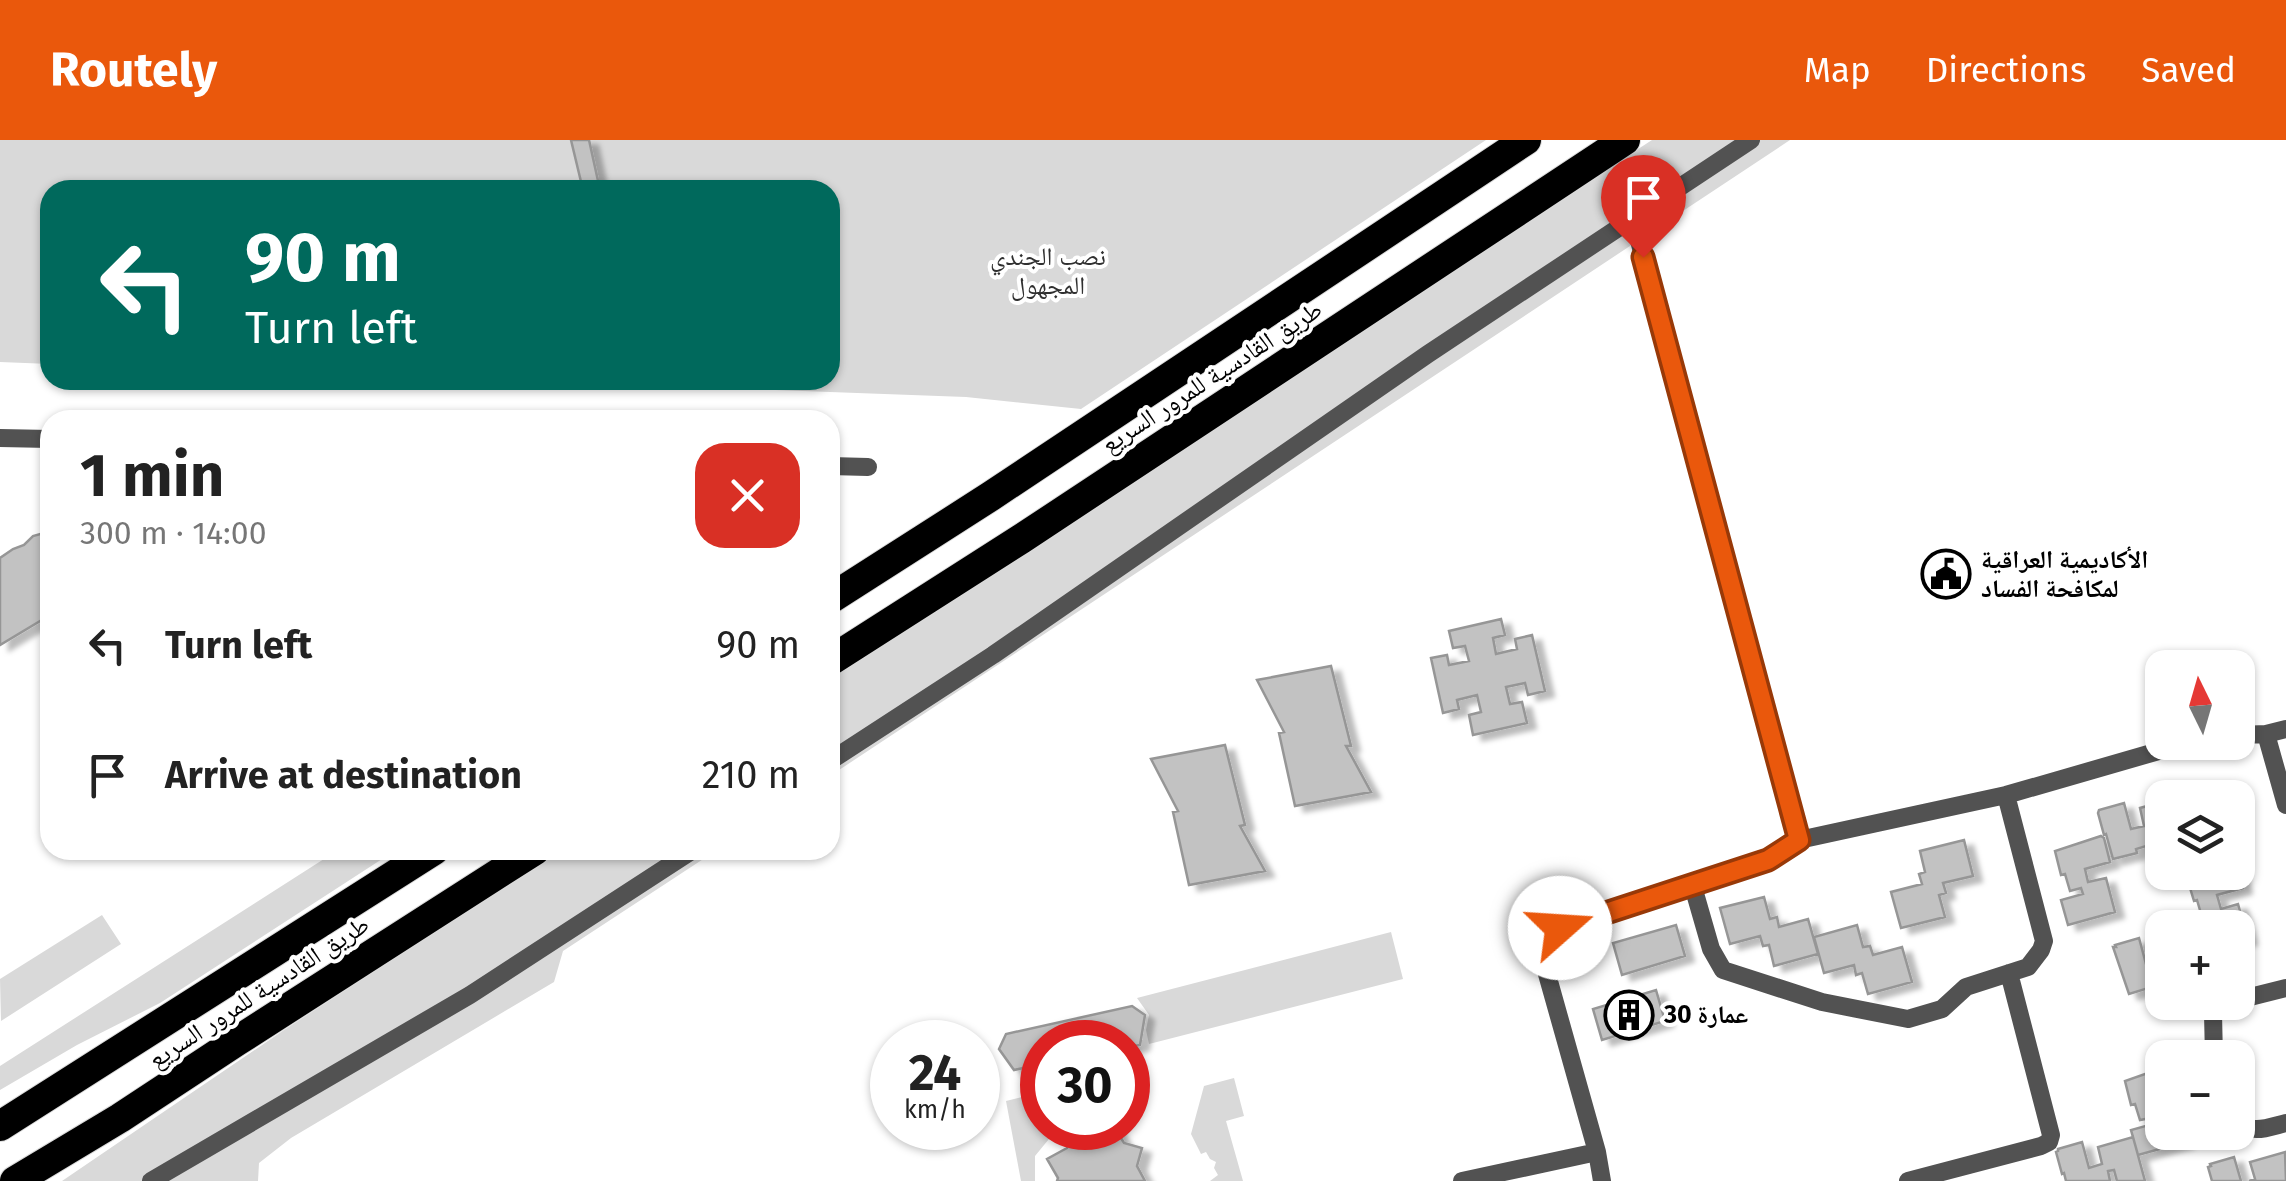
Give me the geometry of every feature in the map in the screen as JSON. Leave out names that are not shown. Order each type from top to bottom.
[{"type":"highway","name":"طريق القادسية للمرور السريع","points":[[840,592],[1005,487],[1526,140]]},
{"type":"highway","name":"طريق القادسية للمرور السريع","points":[[840,656],[1624,140]]},
{"type":"highway","name":"طريق القادسية للمرور السريع","points":[[0,1126],[418,860]]},
{"type":"highway","name":"طريق القادسية للمرور السريع","points":[[14,1181],[120,1118],[519,860]]},
{"type":"highway","points":[[46,1181],[120,1118]]},
{"type":"street","points":[[840,755],[994,655],[1428,354],[1752,140]]},
{"type":"street","points":[[1633,218],[1799,840]]},
{"type":"street","points":[[0,438],[40,440]]},
{"type":"street","points":[[840,466],[868,467]]},
{"type":"street","points":[[2255,734],[2286,729]]},
{"type":"street","points":[[2266,734],[2286,805]]},
{"type":"street","points":[[1602,1181],[1546,967],[1545,951],[1560,928],[1768,860],[1799,840],[2006,794],[2145,755]]},
{"type":"street","points":[[1692,883],[1711,949],[1723,970],[1822,1002],[1908,1018],[1942,1009],[1966,987],[2028,968],[2042,950],[2044,940],[2006,794]]},
{"type":"street","points":[[150,1181],[470,995],[678,860]]},
{"type":"street","points":[[1908,1181],[2050,1142],[2009,973]]},
{"type":"street","points":[[2255,996],[2286,988]]},
{"type":"street","points":[[2255,1130],[2286,1123]]},
{"type":"street","points":[[1462,1181],[1498,1177],[1597,1152]]},
{"type":"green space","name":"نصب الجندي المجهول","points":[[0,140],[1486,140],[1081,409],[966,397],[774,390],[840,390],[840,180],[40,180],[40,364],[0,362]]},
{"type":"green space","points":[[1652,140],[1790,140],[840,769],[840,668]]},
{"type":"green space","points":[[322,860],[381,860],[160,1003],[0,1090],[0,1066]]},
{"type":"green space","points":[[546,860],[702,860],[563,951],[554,982],[291,1138],[259,1163],[258,1181],[62,1181],[284,1030]]},
{"type":"green space","points":[[102,915],[121,944],[1,1021],[0,979]]},
{"type":"green space","points":[[1391,932],[1403,979],[1150,1044],[1149,1015],[1137,998]]},
{"type":"green space","points":[[1234,1078],[1244,1116],[1226,1121],[1243,1181],[1210,1181],[1218,1175],[1216,1162],[1206,1152],[1201,1154],[1191,1134],[1204,1086]]},
{"type":"green space","points":[[1020,1098],[1020,1150],[1040,1150],[1035,1156],[1035,1181],[1021,1181],[1006,1101]]},
{"type":"building","points":[[571,140],[589,140],[598,180],[581,180]]},
{"type":"building","points":[[40,534],[40,621],[0,645],[0,558]]},
{"type":"building","points":[[1501,619],[1505,635],[1493,638],[1496,654],[1517,649],[1515,639],[1532,635],[1545,691],[1528,695],[1525,683],[1506,687],[1510,704],[1522,702],[1527,723],[1473,735],[1469,715],[1481,712],[1477,695],[1457,700],[1459,709],[1443,713],[1431,658],[1447,655],[1449,665],[1469,661],[1465,646],[1453,648],[1449,631]]},
{"type":"building","points":[[1331,666],[1351,746],[1346,746],[1371,792],[1295,806],[1279,733],[1284,732],[1257,680]]},
{"type":"building","points":[[1225,745],[1245,825],[1240,826],[1265,871],[1189,885],[1173,812],[1178,811],[1151,759]]},
{"type":"building","points":[[2124,803],[2131,829],[2144,826],[2140,808],[2145,807],[2145,846],[2136,849],[2137,853],[2113,859],[2099,810]]},
{"type":"building","points":[[2101,836],[2110,862],[2085,869],[2088,882],[2106,878],[2115,912],[2068,925],[2061,900],[2083,894],[2081,888],[2070,891],[2055,851]]},
{"type":"building","points":[[1964,840],[1973,876],[1943,883],[1946,893],[1939,895],[1945,917],[1901,928],[1891,892],[1922,884],[1919,874],[1925,872],[1920,851]]},
{"type":"building","points":[[2191,890],[2236,890],[2217,895],[2221,909],[2238,904],[2240,910],[2200,910],[2197,900],[2194,901]]},
{"type":"building","points":[[1764,897],[1770,919],[1777,917],[1779,927],[1808,919],[1818,954],[1774,966],[1769,945],[1763,946],[1760,936],[1730,944],[1720,908]]},
{"type":"building","points":[[1676,925],[1685,956],[1622,975],[1613,943]]},
{"type":"building","points":[[1857,925],[1863,947],[1870,946],[1873,955],[1902,947],[1912,982],[1868,994],[1862,973],[1856,975],[1854,965],[1824,973],[1814,937]]},
{"type":"building","points":[[2139,938],[2145,960],[2145,989],[2129,994],[2115,945]]},
{"type":"building","name":"عمارة 30","points":[[1656,990],[1665,1021],[1602,1040],[1593,1009]]},
{"type":"building","points":[[1132,1006],[1145,1015],[1144,1020],[1069,1020]]},
{"type":"building","points":[[1020,1031],[1020,1069],[1014,1070],[1000,1050],[1006,1034]]},
{"type":"building","points":[[2145,1074],[2145,1119],[2140,1120],[2135,1104],[2131,1105],[2125,1081]]},
{"type":"building","points":[[2145,1126],[2145,1150],[2156,1150],[2138,1155],[2131,1130]]},
{"type":"building","points":[[2133,1137],[2145,1181],[2117,1181],[2114,1170],[2108,1171],[2110,1181],[2066,1181],[2058,1149],[2082,1142],[2089,1168],[2102,1164],[2098,1147]]},
{"type":"building","points":[[1063,1150],[1141,1150],[1137,1166],[1145,1181],[1057,1181],[1047,1159]]},
{"type":"building","points":[[2285,1152],[2286,1181],[2249,1181],[2255,1179],[2250,1162]]},
{"type":"building","points":[[2234,1157],[2241,1181],[2212,1181],[2210,1164]]},
{"type":"place","name":"الأكاديمية العراقية لمكافحة الفساد","points":[[1946,574]]},
{"type":"place","name":"عمارة 30","points":[[1629,1015]]},
{"type":"route","points":[[1560,928],[1768,860],[1799,840],[1643,257]]}]
